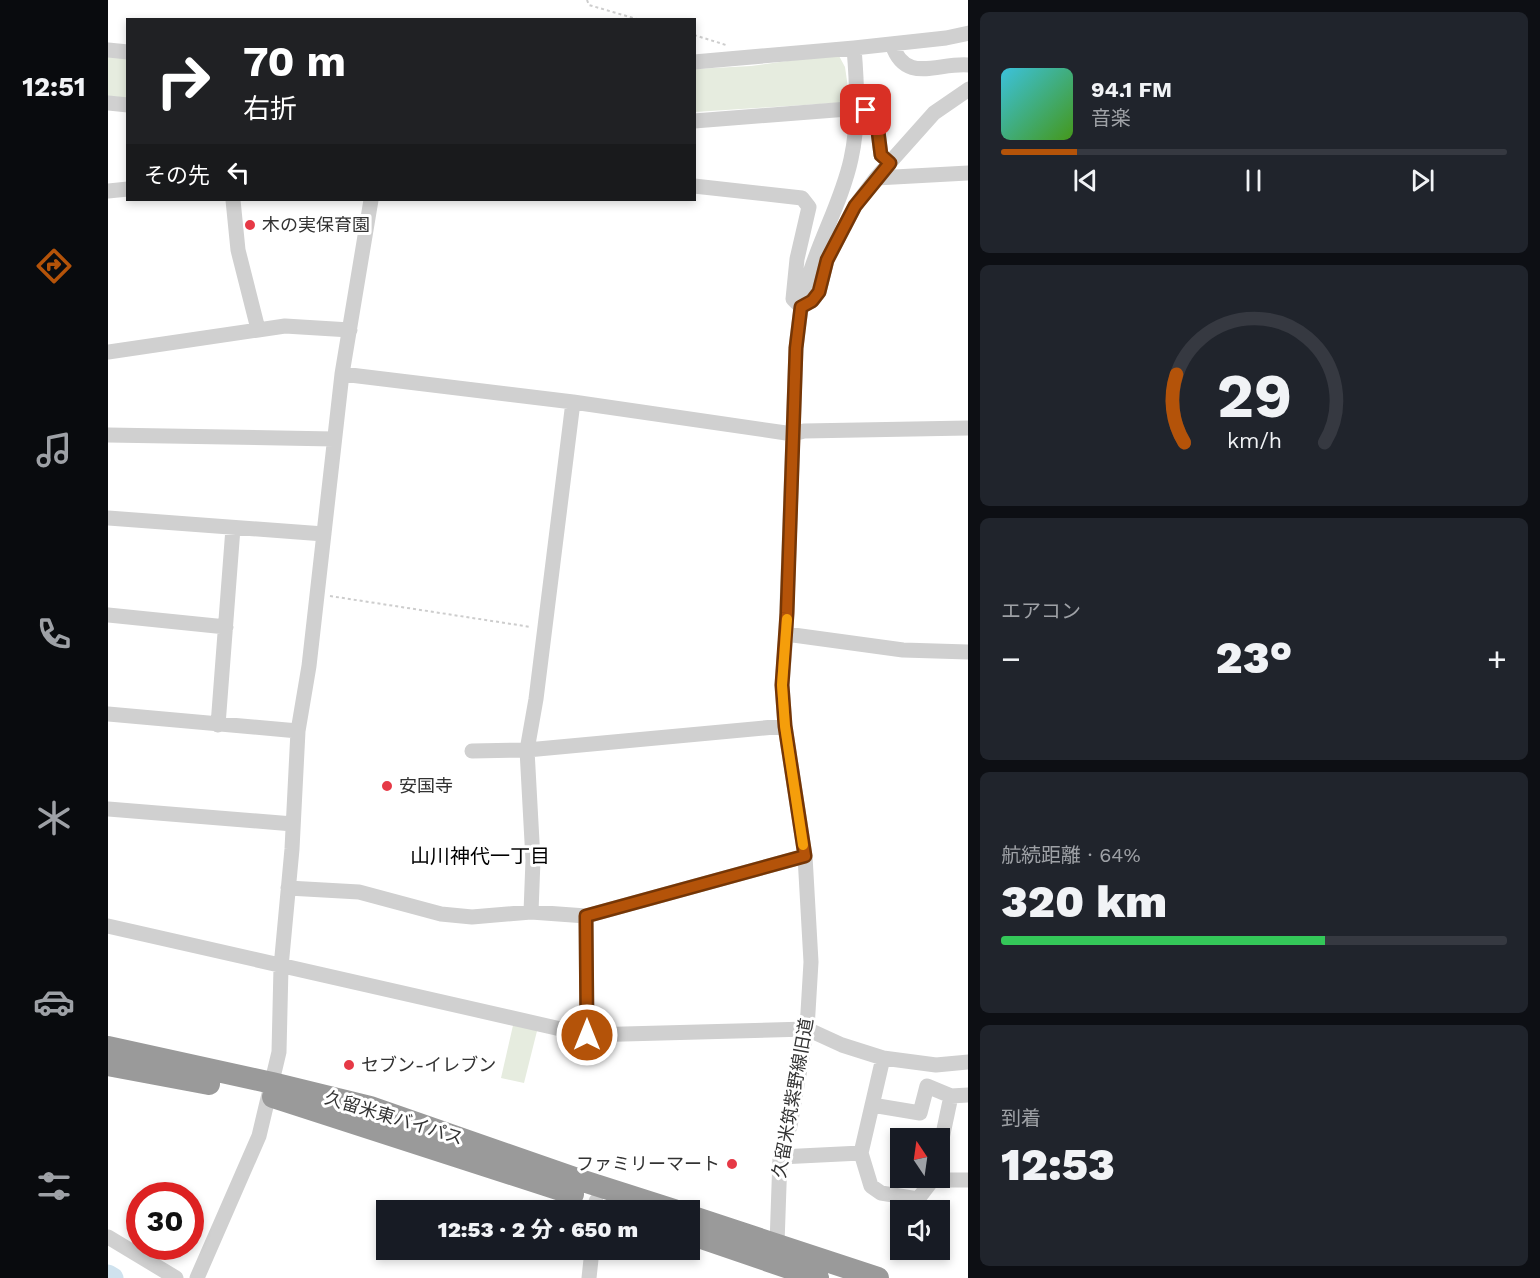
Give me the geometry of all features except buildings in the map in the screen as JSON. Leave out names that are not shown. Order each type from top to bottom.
[{"type":"highway","name":"久留米東バイパス","points":[[108,1047],[270,1089],[579,1200]]},
{"type":"highway","name":"久留米東バイパス","points":[[108,1065],[270,1089],[370,1107],[644,1200]]},
{"type":"highway","points":[[700,1219],[878,1278]]},
{"type":"highway","points":[[700,1237],[818,1278]]},
{"type":"street","points":[[696,62],[854,48],[946,38],[968,33]]},
{"type":"street","points":[[892,44],[896,57],[905,65],[919,70],[968,65]]},
{"type":"street","name":"久留米筑紫野線旧道","points":[[777,1244],[780,1157],[790,1126],[807,1029],[811,962],[805,856],[785,726],[782,685],[786,634],[796,348],[801,307],[811,269],[843,188],[852,158],[856,122],[854,48]]},
{"type":"street","points":[[108,50],[126,52]]},
{"type":"street","points":[[696,186],[802,198],[809,207],[797,260],[793,299],[801,307],[812,301],[819,292],[827,260],[855,206],[876,178],[934,113],[968,90]]},
{"type":"street","points":[[108,103],[126,105]]},
{"type":"street","points":[[696,121],[848,109]]},
{"type":"street","points":[[866,110],[876,116],[881,155],[890,163]]},
{"type":"street","points":[[876,178],[968,173]]},
{"type":"street","points":[[108,191],[126,189]]},
{"type":"street","points":[[233,201],[238,250],[258,329]]},
{"type":"street","points":[[197,1278],[259,1136],[279,1052],[281,966],[298,731],[309,666],[342,374],[371,201]]},
{"type":"street","points":[[108,352],[285,326],[350,330]]},
{"type":"street","points":[[342,374],[573,402],[793,434],[804,431],[968,428]]},
{"type":"street","points":[[531,912],[533,860],[527,750],[536,699],[573,402]]},
{"type":"street","points":[[108,435],[334,440]]},
{"type":"street","points":[[108,518],[324,534]]},
{"type":"street","points":[[218,725],[233,528]]},
{"type":"street","points":[[108,615],[226,627]]},
{"type":"street","points":[[786,634],[903,650],[968,652]]},
{"type":"street","points":[[108,714],[298,731]]},
{"type":"street","points":[[472,751],[527,750],[785,726]]},
{"type":"street","points":[[108,809],[293,824]]},
{"type":"street","points":[[288,888],[359,892],[441,914],[472,917],[531,912],[586,916],[805,856]]},
{"type":"street","points":[[586,916],[587,1035]]},
{"type":"street","points":[[108,926],[587,1035],[807,1029],[842,1045],[883,1058],[936,1065],[968,1062]]},
{"type":"street","points":[[883,1058],[861,1153],[871,1186],[881,1193],[918,1199],[927,1188]]},
{"type":"street","points":[[872,1105],[920,1113],[927,1086],[951,1096],[968,1095]]},
{"type":"street","points":[[944,1128],[951,1096]]},
{"type":"street","points":[[780,1157],[861,1153]]},
{"type":"street","points":[[950,1179],[968,1179]]},
{"type":"street","points":[[108,1237],[176,1278]]},
{"type":"street","points":[[590,1278],[591,1260]]},
{"type":"path","points":[[587,0],[589,5],[633,18]]},
{"type":"path","points":[[317,594],[543,629]]},
{"type":"shaded area","points":[[838,54],[845,67],[850,102],[696,112],[696,69],[751,66]]},
{"type":"shaded area","points":[[108,56],[126,58],[126,101],[108,99]]},
{"type":"shaded area","points":[[514,1021],[538,1027],[524,1083],[501,1078]]},
{"type":"waterway","points":[[108,1275],[113,1278]]},
{"type":"slow traffic","points":[[787,619],[782,685],[785,726],[803,845]]},
{"type":"place","name":"木の実保育園","points":[[250,225]]},
{"type":"place","name":"安国寺","points":[[387,786]]},
{"type":"place","name":"セブン-イレブン","points":[[349,1065]]},
{"type":"place","name":"ファミリーマート","points":[[732,1164]]},
{"type":"district","name":"山川神代一丁目","points":[[480,856]]},
{"type":"route","points":[[587,1035],[586,916],[805,856],[785,726],[782,685],[787,613],[796,348],[801,307],[812,301],[819,292],[827,260],[855,206],[890,163],[881,155],[878,145],[876,116],[866,110]]}]
